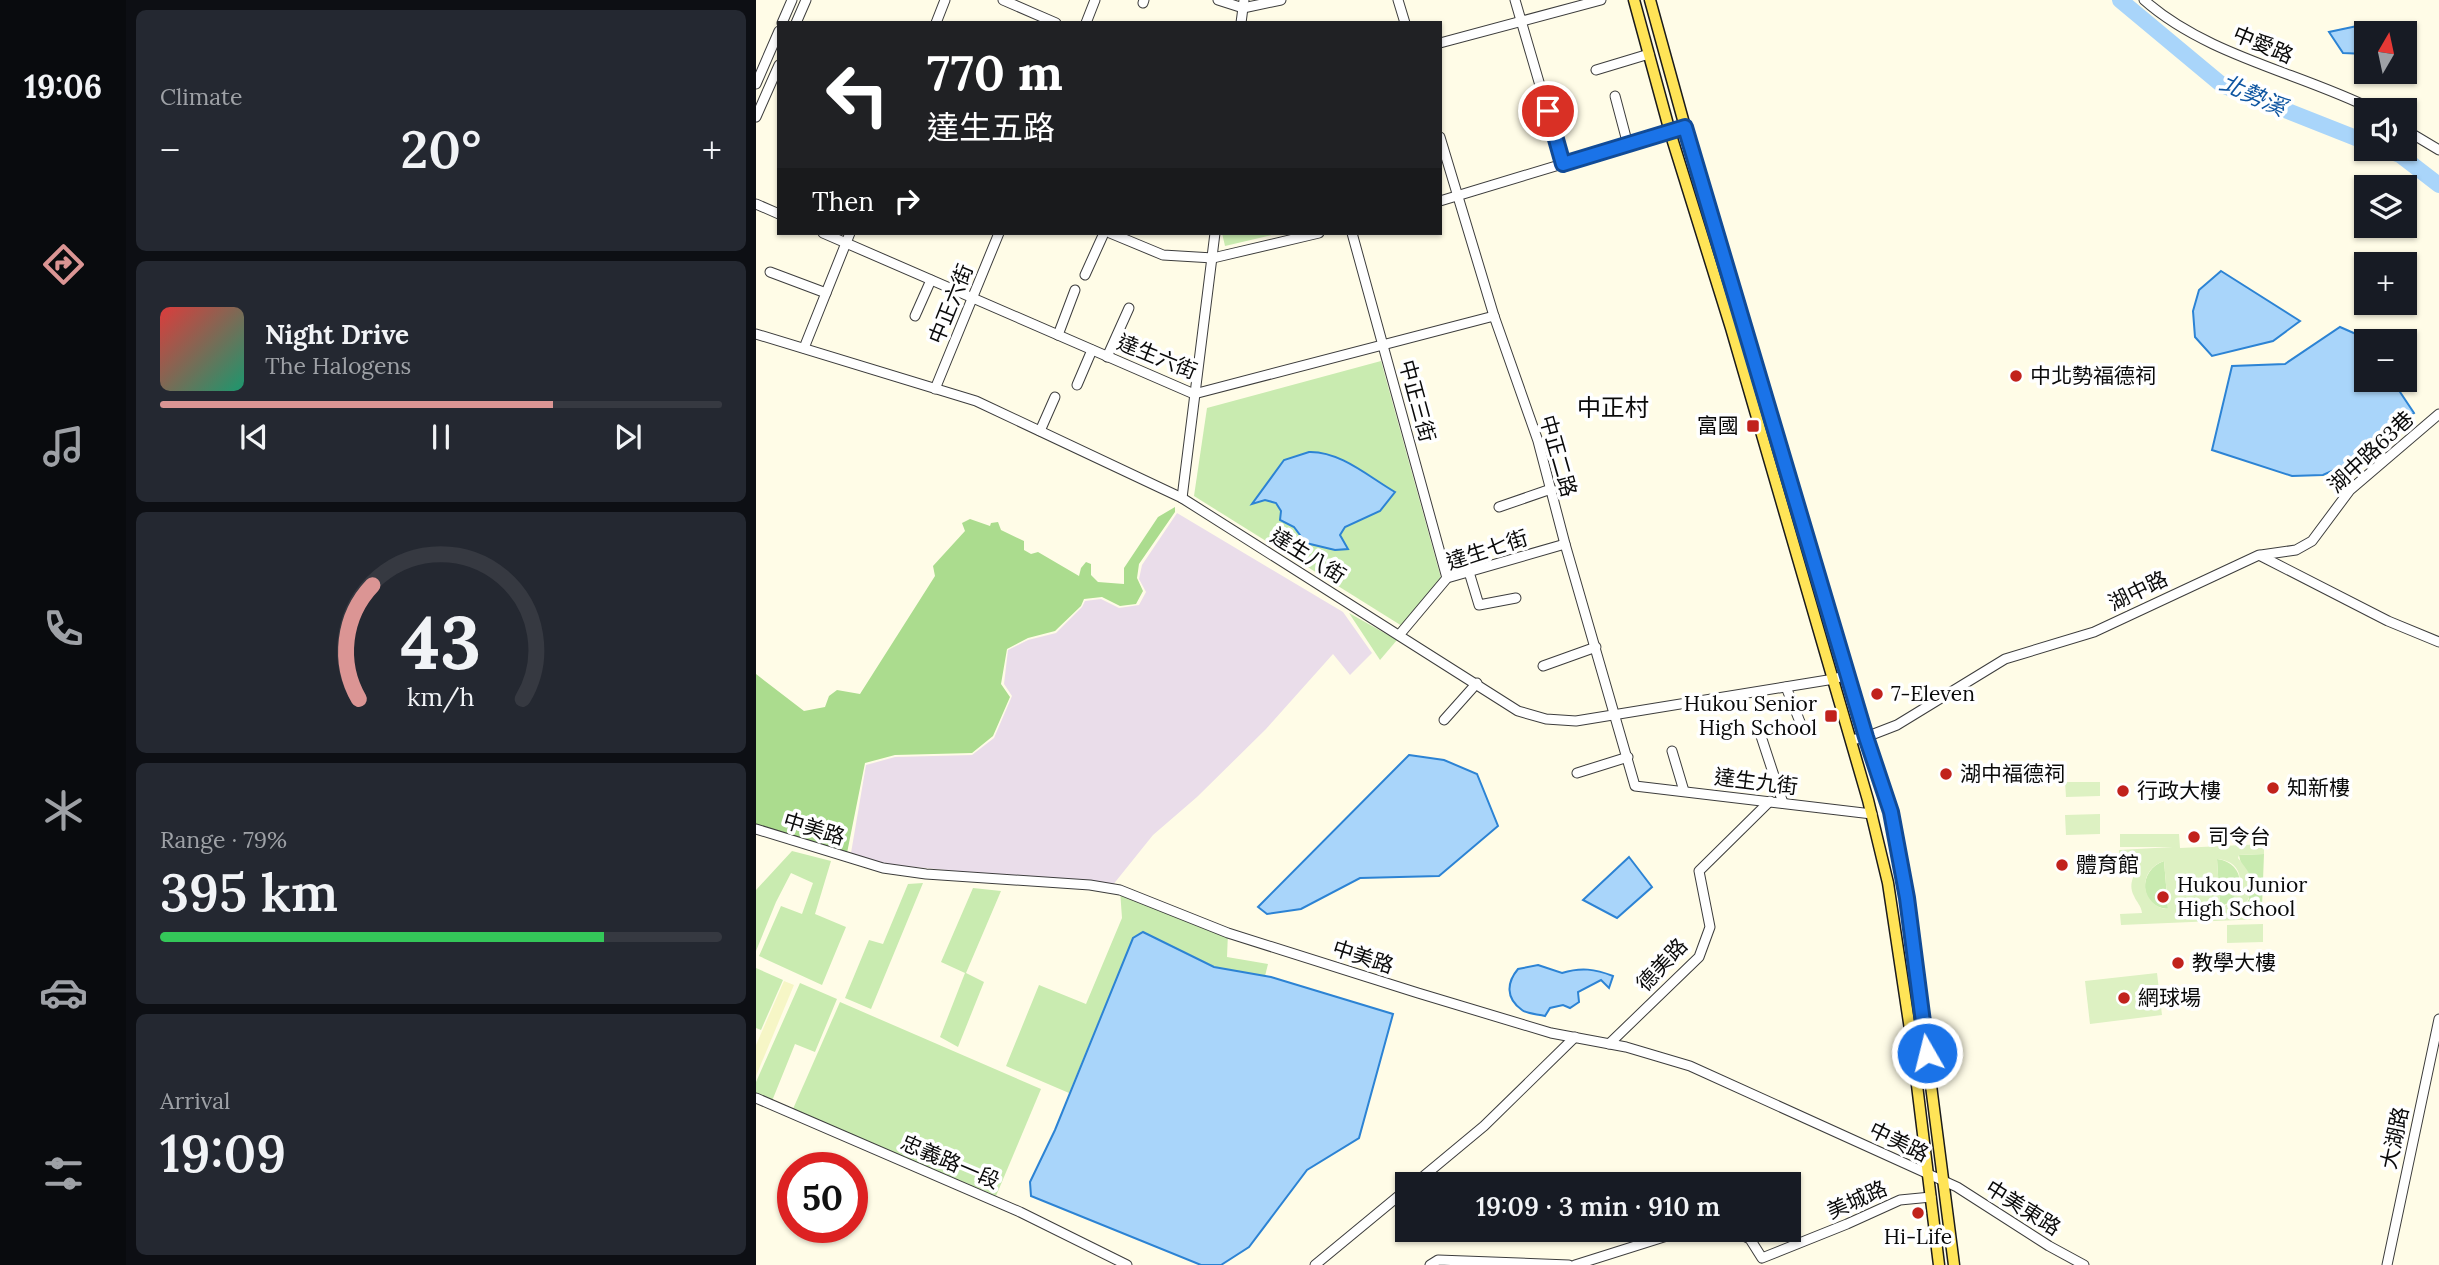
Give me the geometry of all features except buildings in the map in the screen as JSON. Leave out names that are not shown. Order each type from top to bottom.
[{"type":"main road","points":[[1634,0],[1670,132],[1731,328],[1872,814],[1890,896],[1940,1265]]},
{"type":"main road","points":[[1650,0],[1685,127],[1866,737],[1891,812],[1907,898],[1954,1265]]},
{"type":"street","points":[[783,21],[792,0]]},
{"type":"street","points":[[797,21],[806,0]]},
{"type":"street","points":[[937,21],[945,0]]},
{"type":"street","points":[[1003,0],[1051,21]]},
{"type":"street","points":[[1087,21],[1095,0]]},
{"type":"street","points":[[1218,0],[1244,4],[1282,0]]},
{"type":"street","points":[[1398,0],[1404,21]]},
{"type":"street","points":[[1516,0],[1563,164]]},
{"type":"street","points":[[1442,42],[1601,0]]},
{"type":"street","name":"中愛路","points":[[2144,0],[2177,24],[2233,53],[2354,102]]},
{"type":"street","points":[[756,117],[774,88],[757,81],[777,36]]},
{"type":"street","points":[[1596,71],[1649,54]]},
{"type":"street","points":[[1615,96],[1628,145]]},
{"type":"street","points":[[1442,200],[1685,127]]},
{"type":"street","points":[[2417,137],[2439,150]]},
{"type":"street","name":"中正二路","points":[[1442,144],[1494,316],[1538,441],[1635,786]]},
{"type":"street","points":[[756,204],[777,213]]},
{"type":"street","name":"達生六街","points":[[828,235],[1194,394],[1494,316]]},
{"type":"street","points":[[804,348],[849,235]]},
{"type":"street","name":"中正六街","points":[[935,389],[998,235]]},
{"type":"street","points":[[1085,275],[1103,235]]},
{"type":"street","points":[[1115,235],[1163,256],[1213,258],[1311,235]]},
{"type":"street","points":[[1182,498],[1215,235]]},
{"type":"street","name":"中正三街","points":[[1353,235],[1447,578]]},
{"type":"street","points":[[770,272],[826,293]]},
{"type":"street","points":[[915,316],[931,280]]},
{"type":"street","points":[[1058,335],[1075,290]]},
{"type":"street","points":[[1107,356],[1129,308]]},
{"type":"street","name":"達生八街","points":[[756,334],[976,401],[1182,498],[1518,710],[1546,719],[1576,720],[1834,679],[1849,674]]},
{"type":"street","points":[[1077,385],[1092,350]]},
{"type":"street","points":[[1040,432],[1055,397]]},
{"type":"street","name":"湖中路63巷","points":[[2259,555],[2296,550],[2312,541],[2350,490],[2439,414]]},
{"type":"street","points":[[1499,507],[1550,489]]},
{"type":"street","name":"達生七街","points":[[1400,634],[1447,578],[1565,544]]},
{"type":"street","points":[[2259,555],[2388,621],[2439,642]]},
{"type":"street","name":"湖中路","points":[[1851,740],[1897,725],[2005,659],[2094,632],[2259,555]]},
{"type":"street","points":[[1469,572],[1479,606],[1516,598]]},
{"type":"street","points":[[1543,666],[1596,647]]},
{"type":"street","points":[[1444,720],[1477,683]]},
{"type":"street","points":[[1786,687],[1802,727]]},
{"type":"street","points":[[1757,724],[1783,803]]},
{"type":"street","points":[[1672,751],[1684,791]]},
{"type":"street","points":[[1577,773],[1628,757]]},
{"type":"street","name":"達生九街","points":[[1635,786],[1872,814]]},
{"type":"street","name":"德美路","points":[[1609,1044],[1699,957],[1710,927],[1699,871],[1770,801]]},
{"type":"street","name":"中美路","points":[[756,830],[883,869],[1090,885],[1120,890],[1228,933],[1431,997],[1551,1032],[1609,1044],[1690,1066],[1942,1182]]},
{"type":"street","name":"大湖路","points":[[2388,1265],[2439,1018]]},
{"type":"street","points":[[1429,1172],[1484,1126],[1575,1037]]},
{"type":"street","name":"忠義路一段","points":[[756,1098],[1020,1212],[1127,1265]]},
{"type":"street","name":"中美東路","points":[[1942,1182],[1957,1187],[2049,1246],[2084,1265]]},
{"type":"street","name":"美城路","points":[[1752,1242],[1762,1258],[1834,1230],[1900,1199],[1931,1197]]},
{"type":"street","points":[[1315,1265],[1395,1199]]},
{"type":"street","points":[[1575,1265],[1648,1242]]},
{"type":"street","points":[[1430,1265],[1438,1260],[1569,1265]]},
{"type":"shaded area","points":[[1177,513],[1343,612],[1372,653],[1350,675],[1333,654],[1266,729],[1197,797],[1153,835],[1112,886],[884,864],[851,853],[866,765],[895,757],[972,755],[994,738],[1012,696],[1004,684],[1008,650],[1028,640],[1056,633],[1085,601],[1101,599],[1119,608],[1139,605],[1146,592],[1139,579],[1142,565]]},
{"type":"green space","points":[[1222,235],[1272,235],[1225,246]]},
{"type":"green space","points":[[1381,361],[1441,578],[1402,626],[1194,496],[1207,408]]},
{"type":"green space","points":[[1175,507],[1175,512],[1139,564],[1137,578],[1143,591],[1136,604],[1120,606],[1102,597],[1084,599],[1081,606],[1055,631],[1028,638],[1007,649],[1001,684],[1010,697],[993,736],[972,753],[895,755],[865,763],[847,853],[756,825],[756,674],[804,711],[825,707],[829,696],[837,690],[860,694],[935,576],[933,566],[965,531],[962,523],[970,519],[990,526],[991,523],[998,522],[1001,530],[1024,541],[1024,550],[1031,554],[1038,552],[1079,576],[1086,562],[1091,564],[1091,575],[1098,582],[1124,584],[1124,568],[1158,517]]},
{"type":"green space","points":[[1349,613],[1397,640],[1380,660]]},
{"type":"green space","points":[[2065,782],[2100,782],[2100,796],[2066,797]]},
{"type":"green space","points":[[2100,814],[2100,834],[2066,835],[2065,815]]},
{"type":"green space","points":[[2120,834],[2179,834],[2180,848],[2264,844],[2264,854],[2239,855],[2238,858],[2252,881],[2251,892],[2244,907],[2262,907],[2262,919],[2121,925],[2120,914],[2142,913],[2131,886],[2140,861],[2119,859],[2119,850],[2173,847],[2120,847]],"holes":[[[2217,859],[2233,865],[2240,878],[2237,893],[2225,906],[2220,906]],[[2164,861],[2168,908],[2164,909],[2150,899],[2145,885],[2150,871]]]},
{"type":"green space","points":[[792,851],[831,861],[815,914],[846,927],[822,985],[759,956],[781,906],[802,914],[813,883],[791,873],[756,951],[756,890]]},
{"type":"green space","points":[[2264,854],[2262,907],[2243,908],[2249,899],[2239,855]]},
{"type":"green space","points":[[2217,859],[2234,867],[2240,881],[2235,897],[2220,906]]},
{"type":"green space","points":[[2164,861],[2168,909],[2151,902],[2145,888],[2149,872]]},
{"type":"green space","points":[[923,883],[871,1009],[845,998],[869,940],[883,944],[908,884]]},
{"type":"green space","points":[[973,888],[1001,891],[966,973],[984,982],[958,1047],[940,1037],[965,973],[941,962]]},
{"type":"green space","points":[[1120,890],[1228,933],[1227,957],[1268,964],[1265,976],[1215,967],[1142,932],[1133,938],[1069,1093],[1006,1066],[1039,985],[1086,1004],[1122,918]]},
{"type":"green space","points":[[2263,924],[2263,942],[2227,943],[2227,925]]},
{"type":"green space","points":[[756,968],[783,980],[761,1030],[756,1028]]},
{"type":"green space","name":"網球場","points":[[2157,973],[2162,1015],[2090,1024],[2085,981]]},
{"type":"green space","points":[[784,981],[794,985],[756,1076],[756,1045]]},
{"type":"green space","points":[[800,983],[837,999],[815,1052],[795,1044],[772,1101],[756,1093],[756,1082]]},
{"type":"green space","points":[[840,1002],[1041,1089],[996,1196],[793,1109]]},
{"type":"water","points":[[2354,27],[2354,54],[2343,53],[2329,32]]},
{"type":"water","points":[[2221,271],[2300,321],[2273,341],[2212,356],[2195,337],[2193,311],[2199,290]]},
{"type":"water","points":[[2340,327],[2354,333],[2354,392],[2400,392],[2414,413],[2343,466],[2323,475],[2292,476],[2212,450],[2232,366],[2285,364]]},
{"type":"water","points":[[1309,452],[1343,460],[1395,492],[1380,511],[1345,527],[1340,535],[1348,549],[1335,550],[1306,543],[1294,527],[1280,520],[1281,511],[1276,503],[1265,500],[1252,504],[1284,460]]},
{"type":"water","points":[[1409,755],[1444,760],[1477,774],[1498,826],[1439,876],[1360,878],[1301,909],[1267,914],[1258,907]]},
{"type":"water","points":[[1629,857],[1652,887],[1617,918],[1583,900]]},
{"type":"water","points":[[1143,932],[1214,967],[1271,977],[1393,1014],[1359,1138],[1307,1170],[1249,1247],[1221,1265],[1201,1265],[1031,1196],[1030,1182],[1055,1130],[1133,938]]},
{"type":"water","points":[[1538,965],[1562,973],[1588,970],[1613,976],[1609,988],[1601,980],[1578,992],[1579,1002],[1570,1008],[1563,1005],[1550,1008],[1545,1016],[1522,1010],[1510,995],[1510,985],[1518,969]]},
{"type":"waterway","name":"北勢溪","points":[[2120,0],[2222,85],[2354,137]]},
{"type":"waterway","name":"北勢溪","points":[[2408,161],[2439,185]]},
{"type":"place","name":"中北勢福德祠","points":[[2016,376]]},
{"type":"place","name":"富國","points":[[1753,426]]},
{"type":"place","name":"7-Eleven","points":[[1877,694]]},
{"type":"place","name":"Hukou Senior High School","points":[[1831,716]]},
{"type":"place","name":"湖中福德祠","points":[[1946,774]]},
{"type":"place","name":"知新樓","points":[[2273,788]]},
{"type":"place","name":"行政大樓","points":[[2123,791]]},
{"type":"place","name":"司令台","points":[[2194,837]]},
{"type":"place","name":"體育館","points":[[2062,865]]},
{"type":"place","name":"Hukou Junior High School","points":[[2163,897]]},
{"type":"place","name":"教學大樓","points":[[2178,963]]},
{"type":"place","name":"網球場","points":[[2124,998]]},
{"type":"place","name":"Hi-Life","points":[[1918,1213]]},
{"type":"district","name":"中正村","points":[[1613,408]]},
{"type":"route","points":[[1548,111],[1563,164],[1685,127],[1866,737],[1891,812],[1907,898],[1927,1053]]}]
